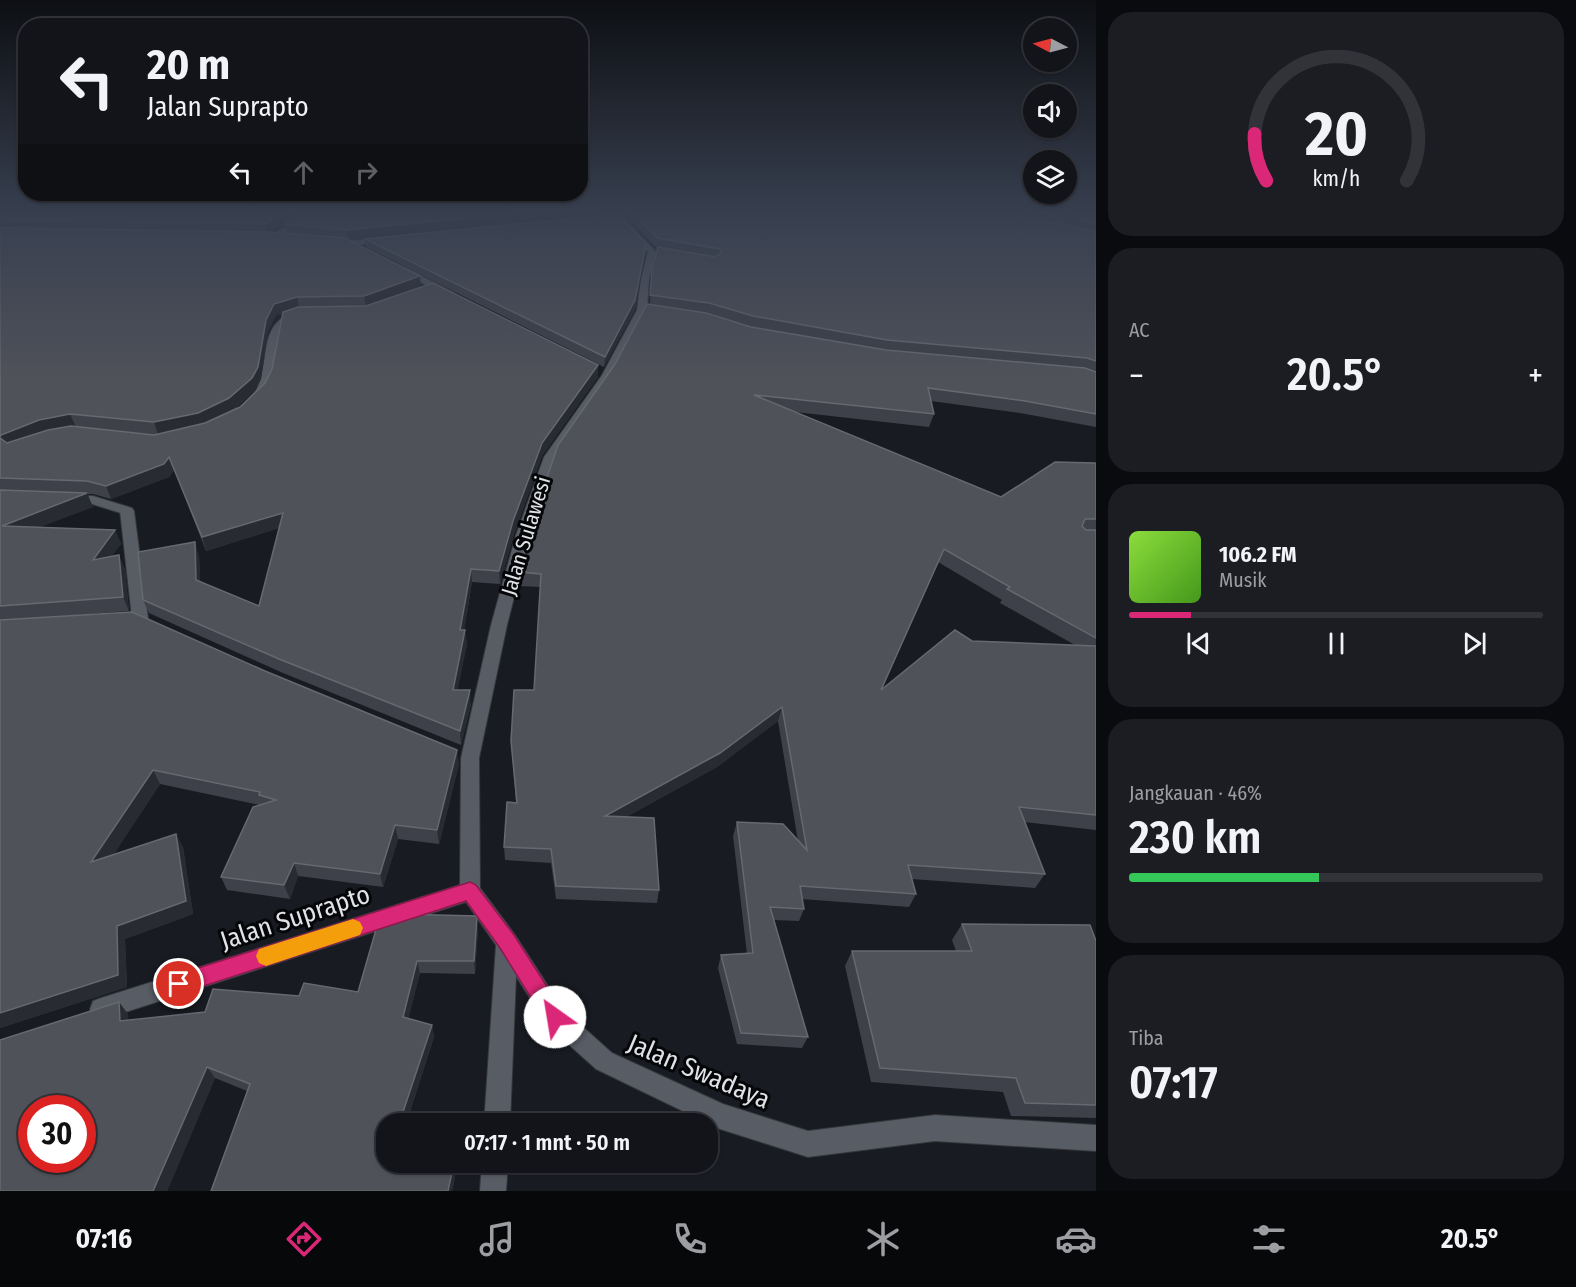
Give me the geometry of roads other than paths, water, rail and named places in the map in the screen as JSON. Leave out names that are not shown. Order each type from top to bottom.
[{"type":"street","points":[[399,269],[432,289],[460,298]]},
{"type":"street","name":"Jalan Sulawesi","points":[[470,891],[465,756],[523,535],[550,457],[602,372],[647,311],[645,279],[650,269]]},
{"type":"street","points":[[250,405],[267,385],[276,326],[285,317],[308,313]]},
{"type":"street","points":[[52,499],[93,500],[127,511],[140,620]]},
{"type":"street","name":"Jalan Swadaya","points":[[470,891],[507,942],[555,1017],[604,1061],[720,1116],[808,1144],[935,1128],[1096,1138]]},
{"type":"street","name":"Jalan Suprapto","points":[[78,1016],[470,891]]},
{"type":"street","points":[[498,1113],[507,942]]},
{"type":"street","points":[[494,1191],[495,1173]]}]
